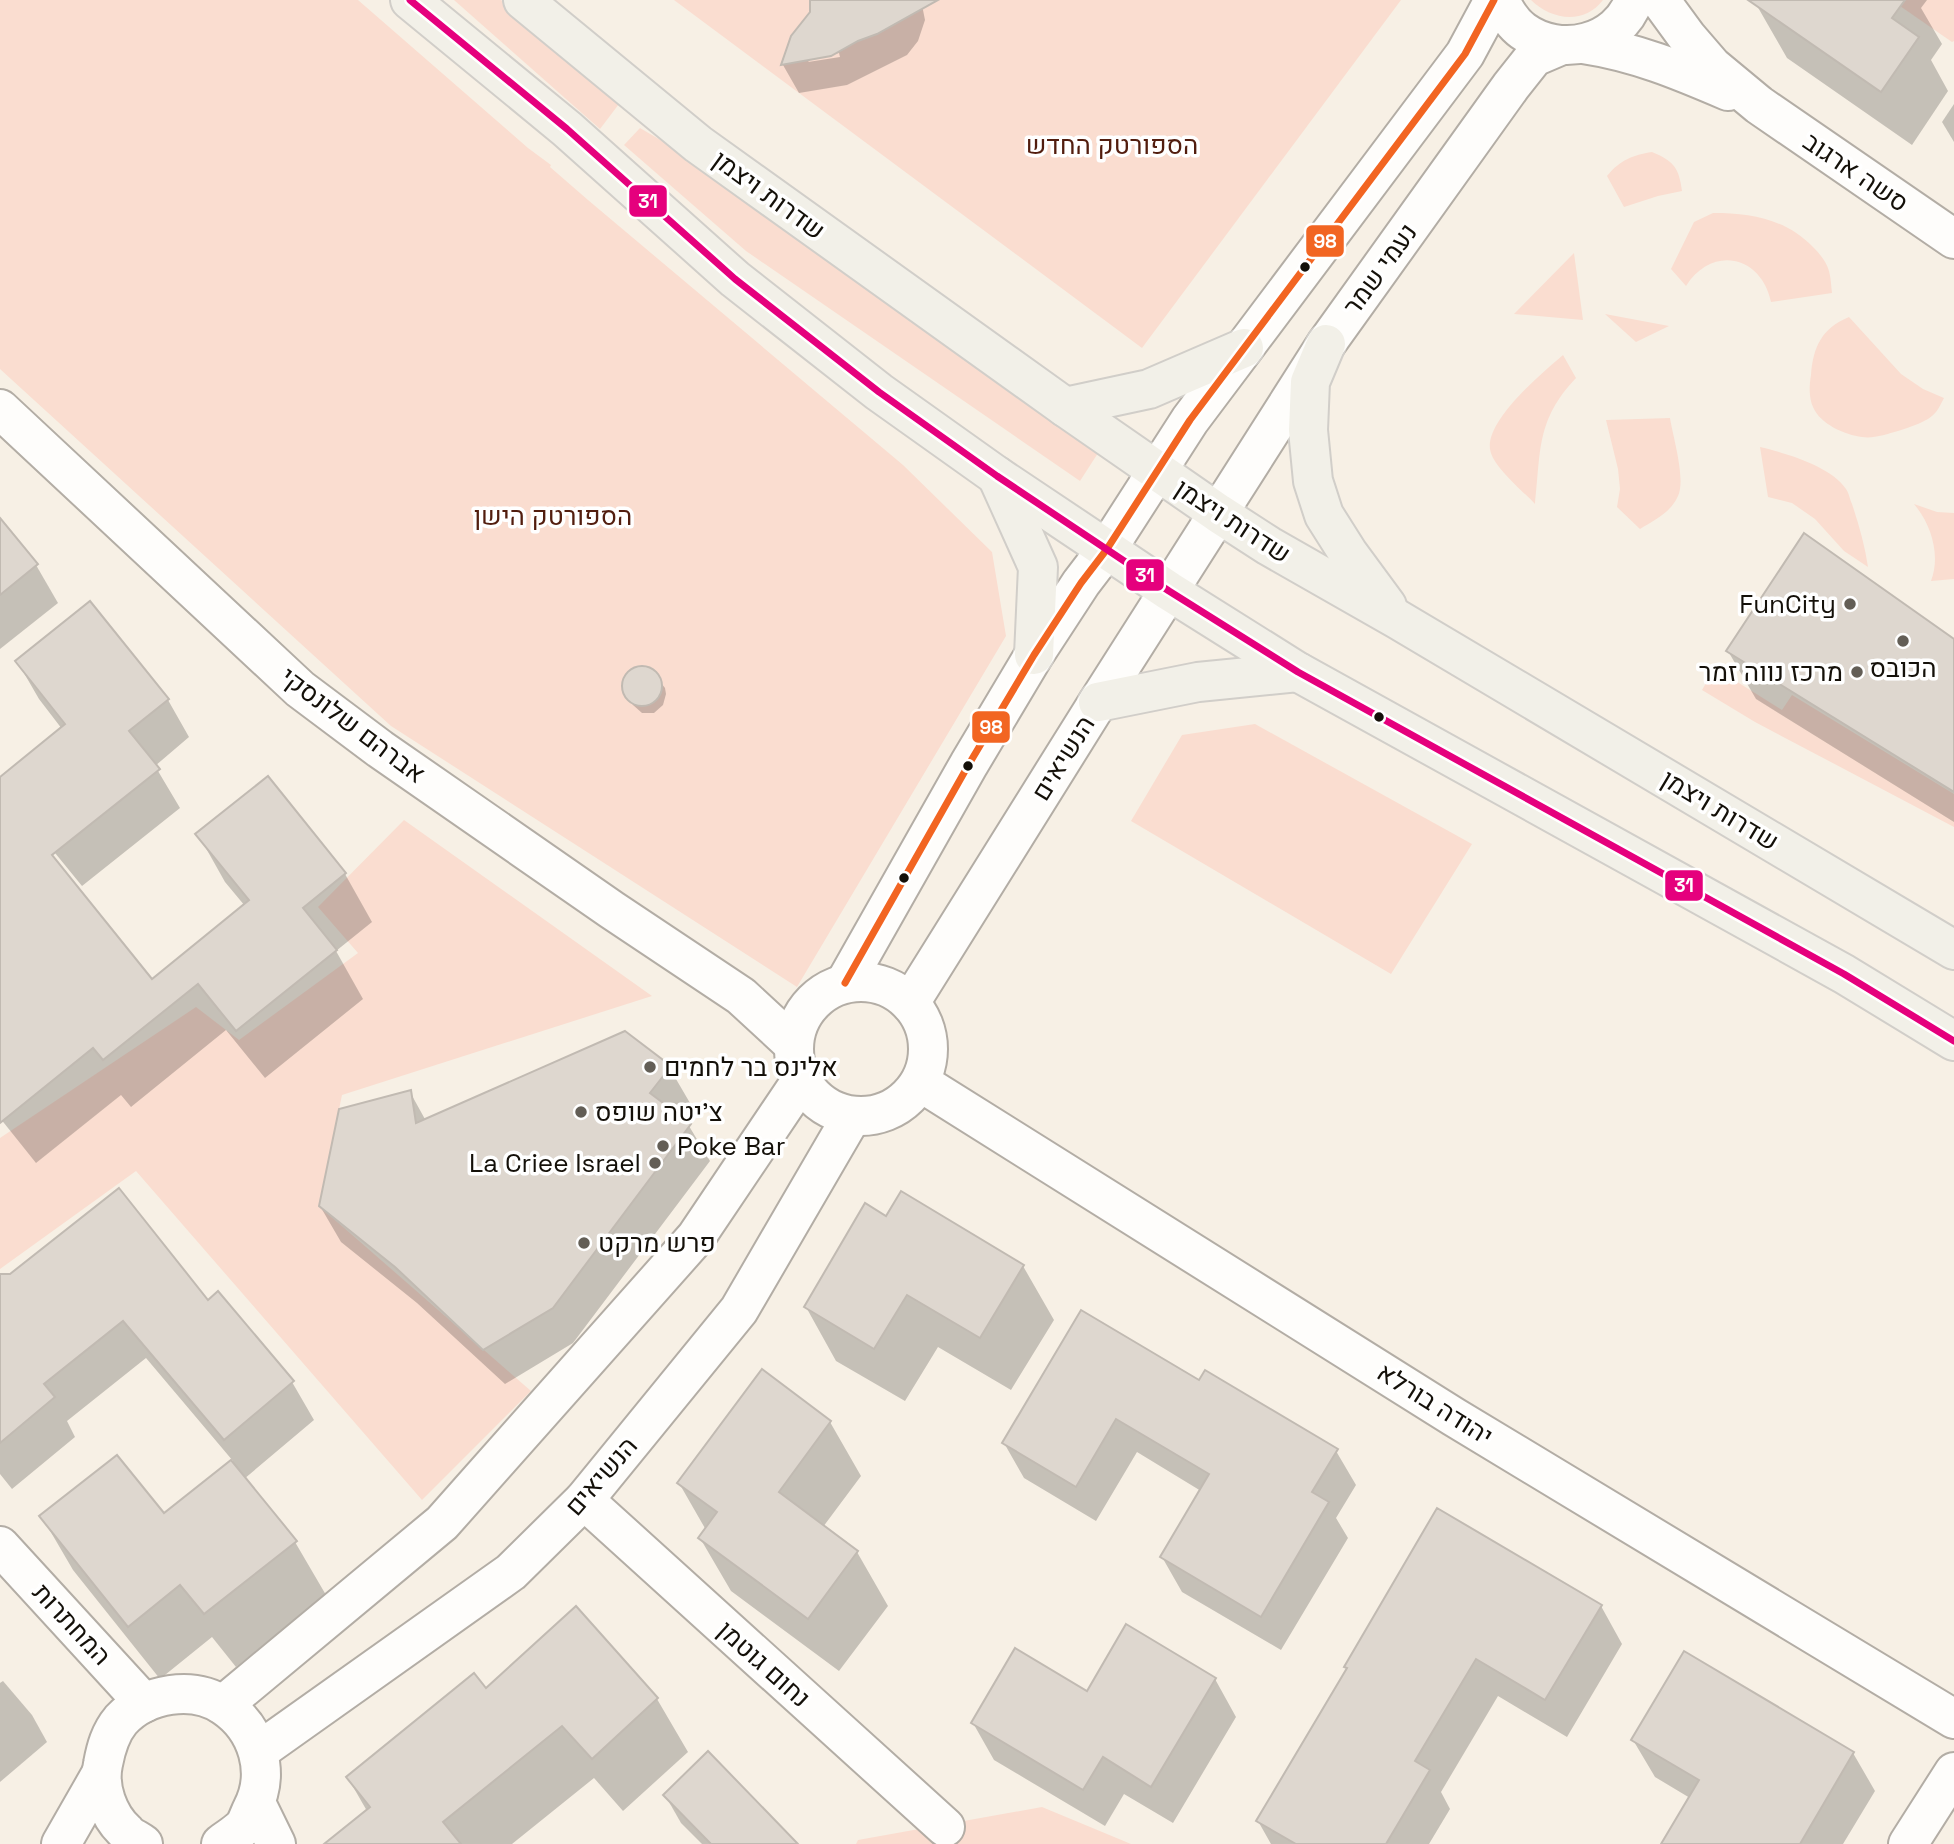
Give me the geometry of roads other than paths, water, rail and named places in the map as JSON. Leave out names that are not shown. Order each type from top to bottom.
[{"type":"main road","points":[[410,0],[566,129],[735,279],[879,392],[997,476],[1169,591],[1298,672],[1844,974],[1954,1041]]},
{"type":"main road","name":"שדרות ויצמן","points":[[523,0],[698,144],[1218,513],[1269,546],[1397,619],[1954,950]]},
{"type":"main road","points":[[1326,344],[1310,382],[1308,430],[1313,481],[1324,515],[1348,553],[1397,619]]},
{"type":"main road","points":[[1065,407],[1149,389],[1244,348]]},
{"type":"main road","points":[[997,476],[1038,567],[1034,655]]},
{"type":"main road","points":[[1098,702],[1198,682],[1298,672]]},
{"type":"street","points":[[845,983],[969,764],[1081,583],[1107,549],[1190,420],[1465,54],[1494,0]]},
{"type":"street","name":"סשה ארגוב","points":[[1500,0],[1507,14],[1522,30],[1541,41],[1612,49],[1644,57],[1759,105]]},
{"type":"street","name":"נעמי שמר","points":[[1218,513],[1326,344],[1518,76],[1534,57],[1603,37],[1619,24],[1632,8],[1634,0]]},
{"type":"street","name":"סשה ארגוב","points":[[1660,0],[1712,66],[1759,105],[1954,239]]},
{"type":"street","name":"אברהם שלונסקי","points":[[0,409],[300,689],[391,757],[612,910],[741,996],[776,1010],[798,1029]]},
{"type":"street","name":"הנשיאים","points":[[910,1003],[1218,513]]},
{"type":"street","points":[[866,981],[886,986],[910,1003],[926,1029],[929,1047],[920,1082],[907,1099],[891,1109],[873,1115],[852,1116],[831,1110],[814,1098],[801,1081],[793,1061],[798,1029],[816,997],[845,983],[866,981]]},
{"type":"street","points":[[223,1705],[442,1523],[696,1237],[801,1081]]},
{"type":"street","name":"יהודה בורלא","points":[[920,1082],[1454,1417],[1954,1719]]},
{"type":"street","name":"הנשיאים","points":[[259,1751],[510,1572],[584,1500],[738,1310],[852,1116]]},
{"type":"street","name":"נחום גוטמן","points":[[584,1500],[945,1827]]},
{"type":"street","name":"המחתרות","points":[[0,1546],[144,1703]]},
{"type":"street","points":[[61,1844],[101,1774],[106,1745],[121,1721],[144,1703],[170,1694],[198,1696],[223,1705],[245,1725],[259,1751],[262,1778],[256,1803],[243,1827],[221,1844]]},
{"type":"street","points":[[1908,1844],[1954,1772]]},
{"type":"street","points":[[101,1774],[107,1805],[125,1832],[143,1844]]},
{"type":"street","points":[[256,1803],[276,1844]]},
{"type":"place","name":"FunCity","points":[[1850,604]]},
{"type":"place","name":"הכובס","points":[[1903,641]]},
{"type":"place","name":"מרכז נווה זמר","points":[[1857,672]]},
{"type":"place","name":"אלינס בר לחמים","points":[[650,1067]]},
{"type":"place","name":"צ'יטה שופס","points":[[581,1112]]},
{"type":"place","name":"Poke Bar","points":[[663,1146]]},
{"type":"place","name":"La Criee Israel","points":[[655,1163]]},
{"type":"place","name":"פרש מרקט","points":[[584,1243]]},
{"type":"park label","name":"הספורטק החדש","points":[[1112,145]]},
{"type":"park label","name":"הספורטק הישן","points":[[553,516]]}]
